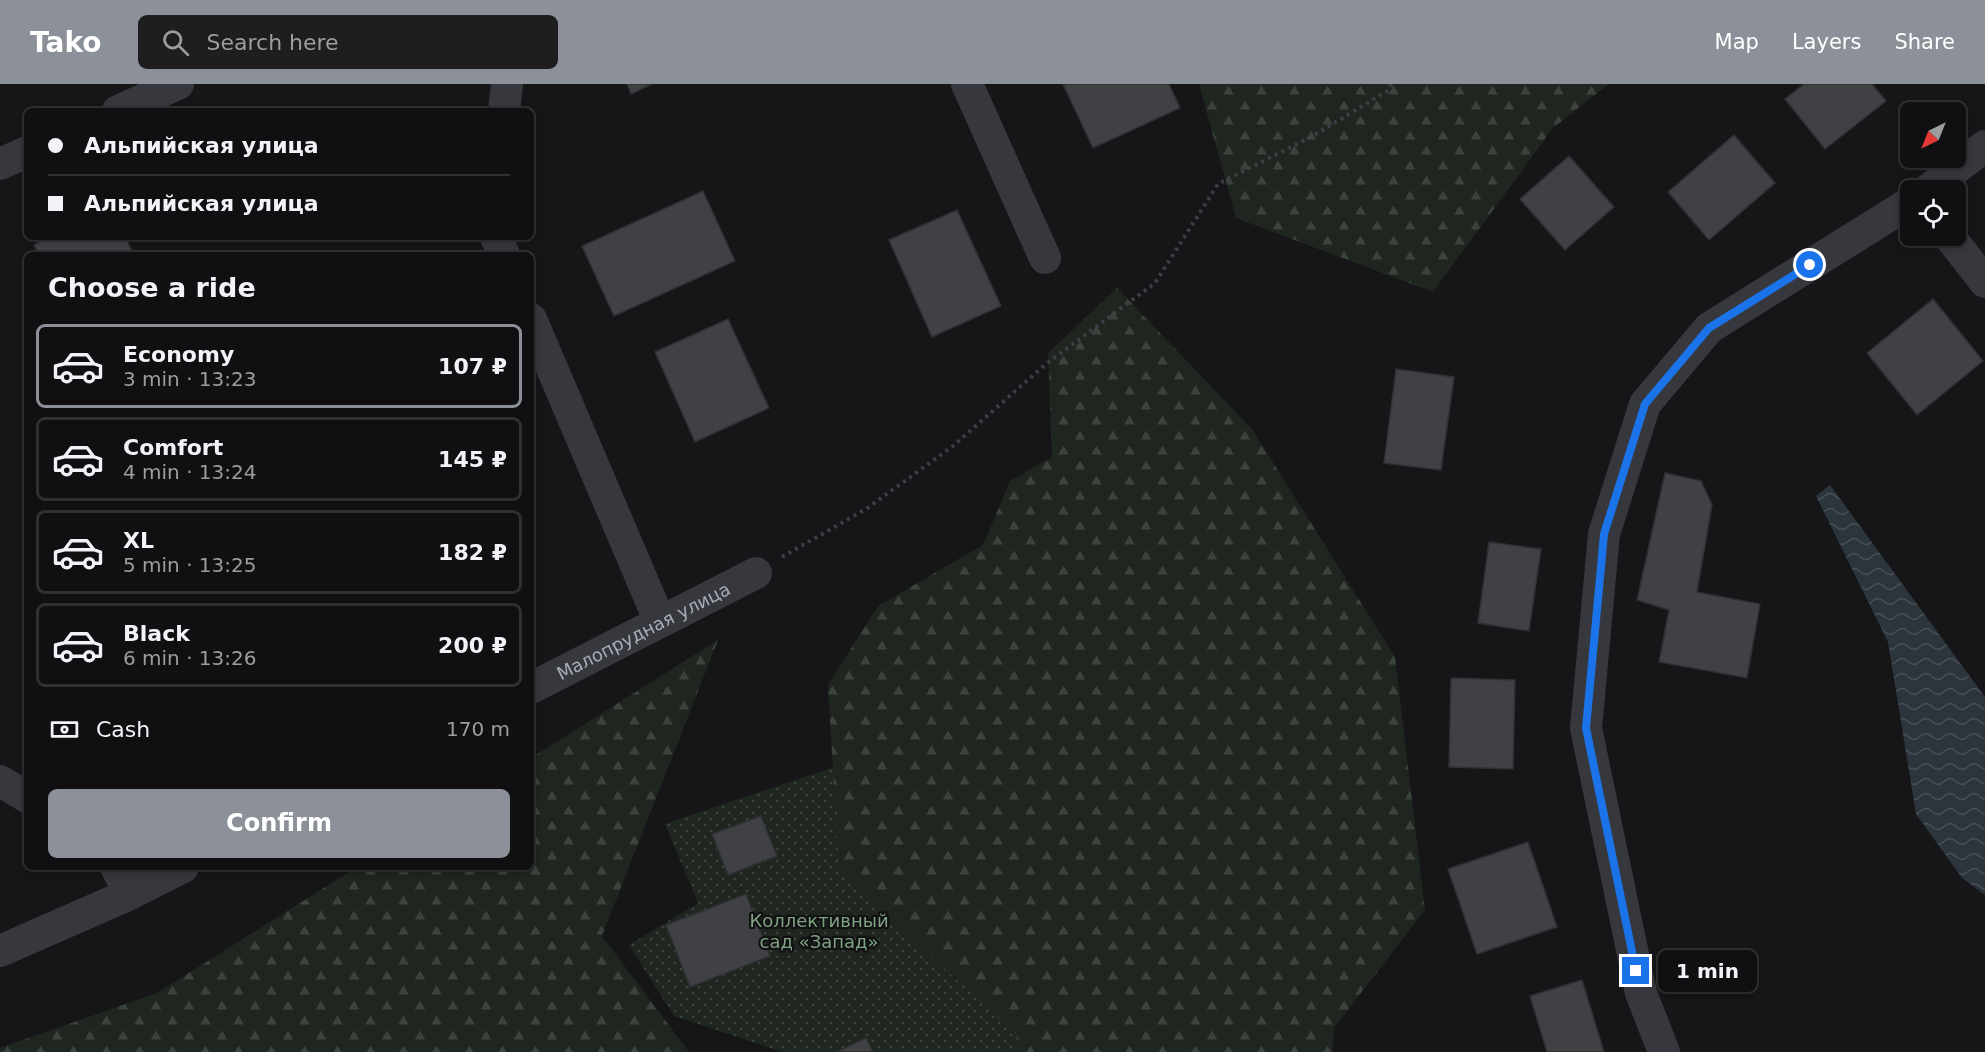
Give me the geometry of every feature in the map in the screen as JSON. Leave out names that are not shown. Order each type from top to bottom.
[{"type":"street","points":[[125,108],[177,84]]},
{"type":"street","points":[[504,108],[507,84]]},
{"type":"street","points":[[967,84],[1045,258]]},
{"type":"street","points":[[1941,180],[1985,146]]},
{"type":"street","points":[[0,164],[24,153]]},
{"type":"street","points":[[1664,1052],[1641,993],[1586,728],[1604,534],[1645,404],[1709,328],[1900,209]]},
{"type":"street","points":[[1957,246],[1985,282]]},
{"type":"street","points":[[534,328],[660,622]]},
{"type":"street","name":"Малопрудная улица","points":[[534,686],[756,573]]},
{"type":"street","points":[[0,782],[24,795]]},
{"type":"street","points":[[0,951],[123,881],[170,870]]},
{"type":"path","points":[[756,573],[866,509],[934,460],[1046,364],[1155,283],[1218,184],[1311,137],[1389,90],[1391,84]]},
{"type":"green space","points":[[1199,84],[1609,84],[1553,128],[1433,292],[1236,218]]},
{"type":"green space","points":[[1117,288],[1252,429],[1395,657],[1425,910],[1334,1028],[1333,1052],[1015,1052],[1017,1035],[839,872],[828,685],[878,606],[983,545],[1010,481],[1052,457],[1048,353]]},
{"type":"green space","points":[[718,640],[602,936],[689,1052],[0,1052],[0,1048],[157,993],[352,870],[534,870],[534,756]]},
{"type":"green space","name":"Коллективный сад «Запад»","points":[[840,765],[1038,1052],[782,1052],[674,1016],[629,945],[698,903],[665,824]]},
{"type":"water","points":[[1830,485],[1985,697],[1985,895],[1962,878],[1916,814],[1888,642],[1816,496]]},
{"type":"building","points":[[627,84],[652,84],[631,94]]},
{"type":"building","points":[[1063,84],[1169,84],[1180,108],[1093,148]]},
{"type":"building","points":[[1804,84],[1872,84],[1886,101],[1825,149],[1785,99]]},
{"type":"building","points":[[1734,135],[1775,183],[1709,240],[1668,192]]},
{"type":"building","points":[[1569,156],[1614,207],[1565,250],[1520,199]]},
{"type":"building","points":[[703,191],[735,261],[614,316],[582,246]]},
{"type":"building","points":[[957,210],[1001,306],[932,337],[889,240]]},
{"type":"building","points":[[43,240],[126,240],[132,252],[38,252],[34,245]]},
{"type":"building","points":[[1933,299],[1983,361],[1917,415],[1867,353]]},
{"type":"building","points":[[728,319],[769,408],[695,442],[655,352]]},
{"type":"building","points":[[1396,369],[1454,377],[1441,470],[1384,463]]},
{"type":"building","points":[[1665,473],[1701,481],[1712,505],[1697,592],[1760,604],[1747,678],[1659,662],[1669,610],[1637,600]]},
{"type":"building","points":[[1489,542],[1541,549],[1529,631],[1478,623]]},
{"type":"building","points":[[1451,678],[1515,680],[1513,769],[1449,767]]},
{"type":"building","points":[[761,816],[777,856],[728,875],[712,834]]},
{"type":"building","points":[[1528,842],[1557,927],[1477,954],[1448,869]]},
{"type":"building","points":[[746,894],[770,956],[690,987],[666,925]]},
{"type":"building","points":[[1582,980],[1604,1052],[1547,1052],[1530,996]]},
{"type":"building","points":[[866,1038],[873,1052],[837,1052]]},
{"type":"route","points":[[1636,971],[1586,728],[1604,534],[1645,404],[1709,328],[1810,265]]}]
